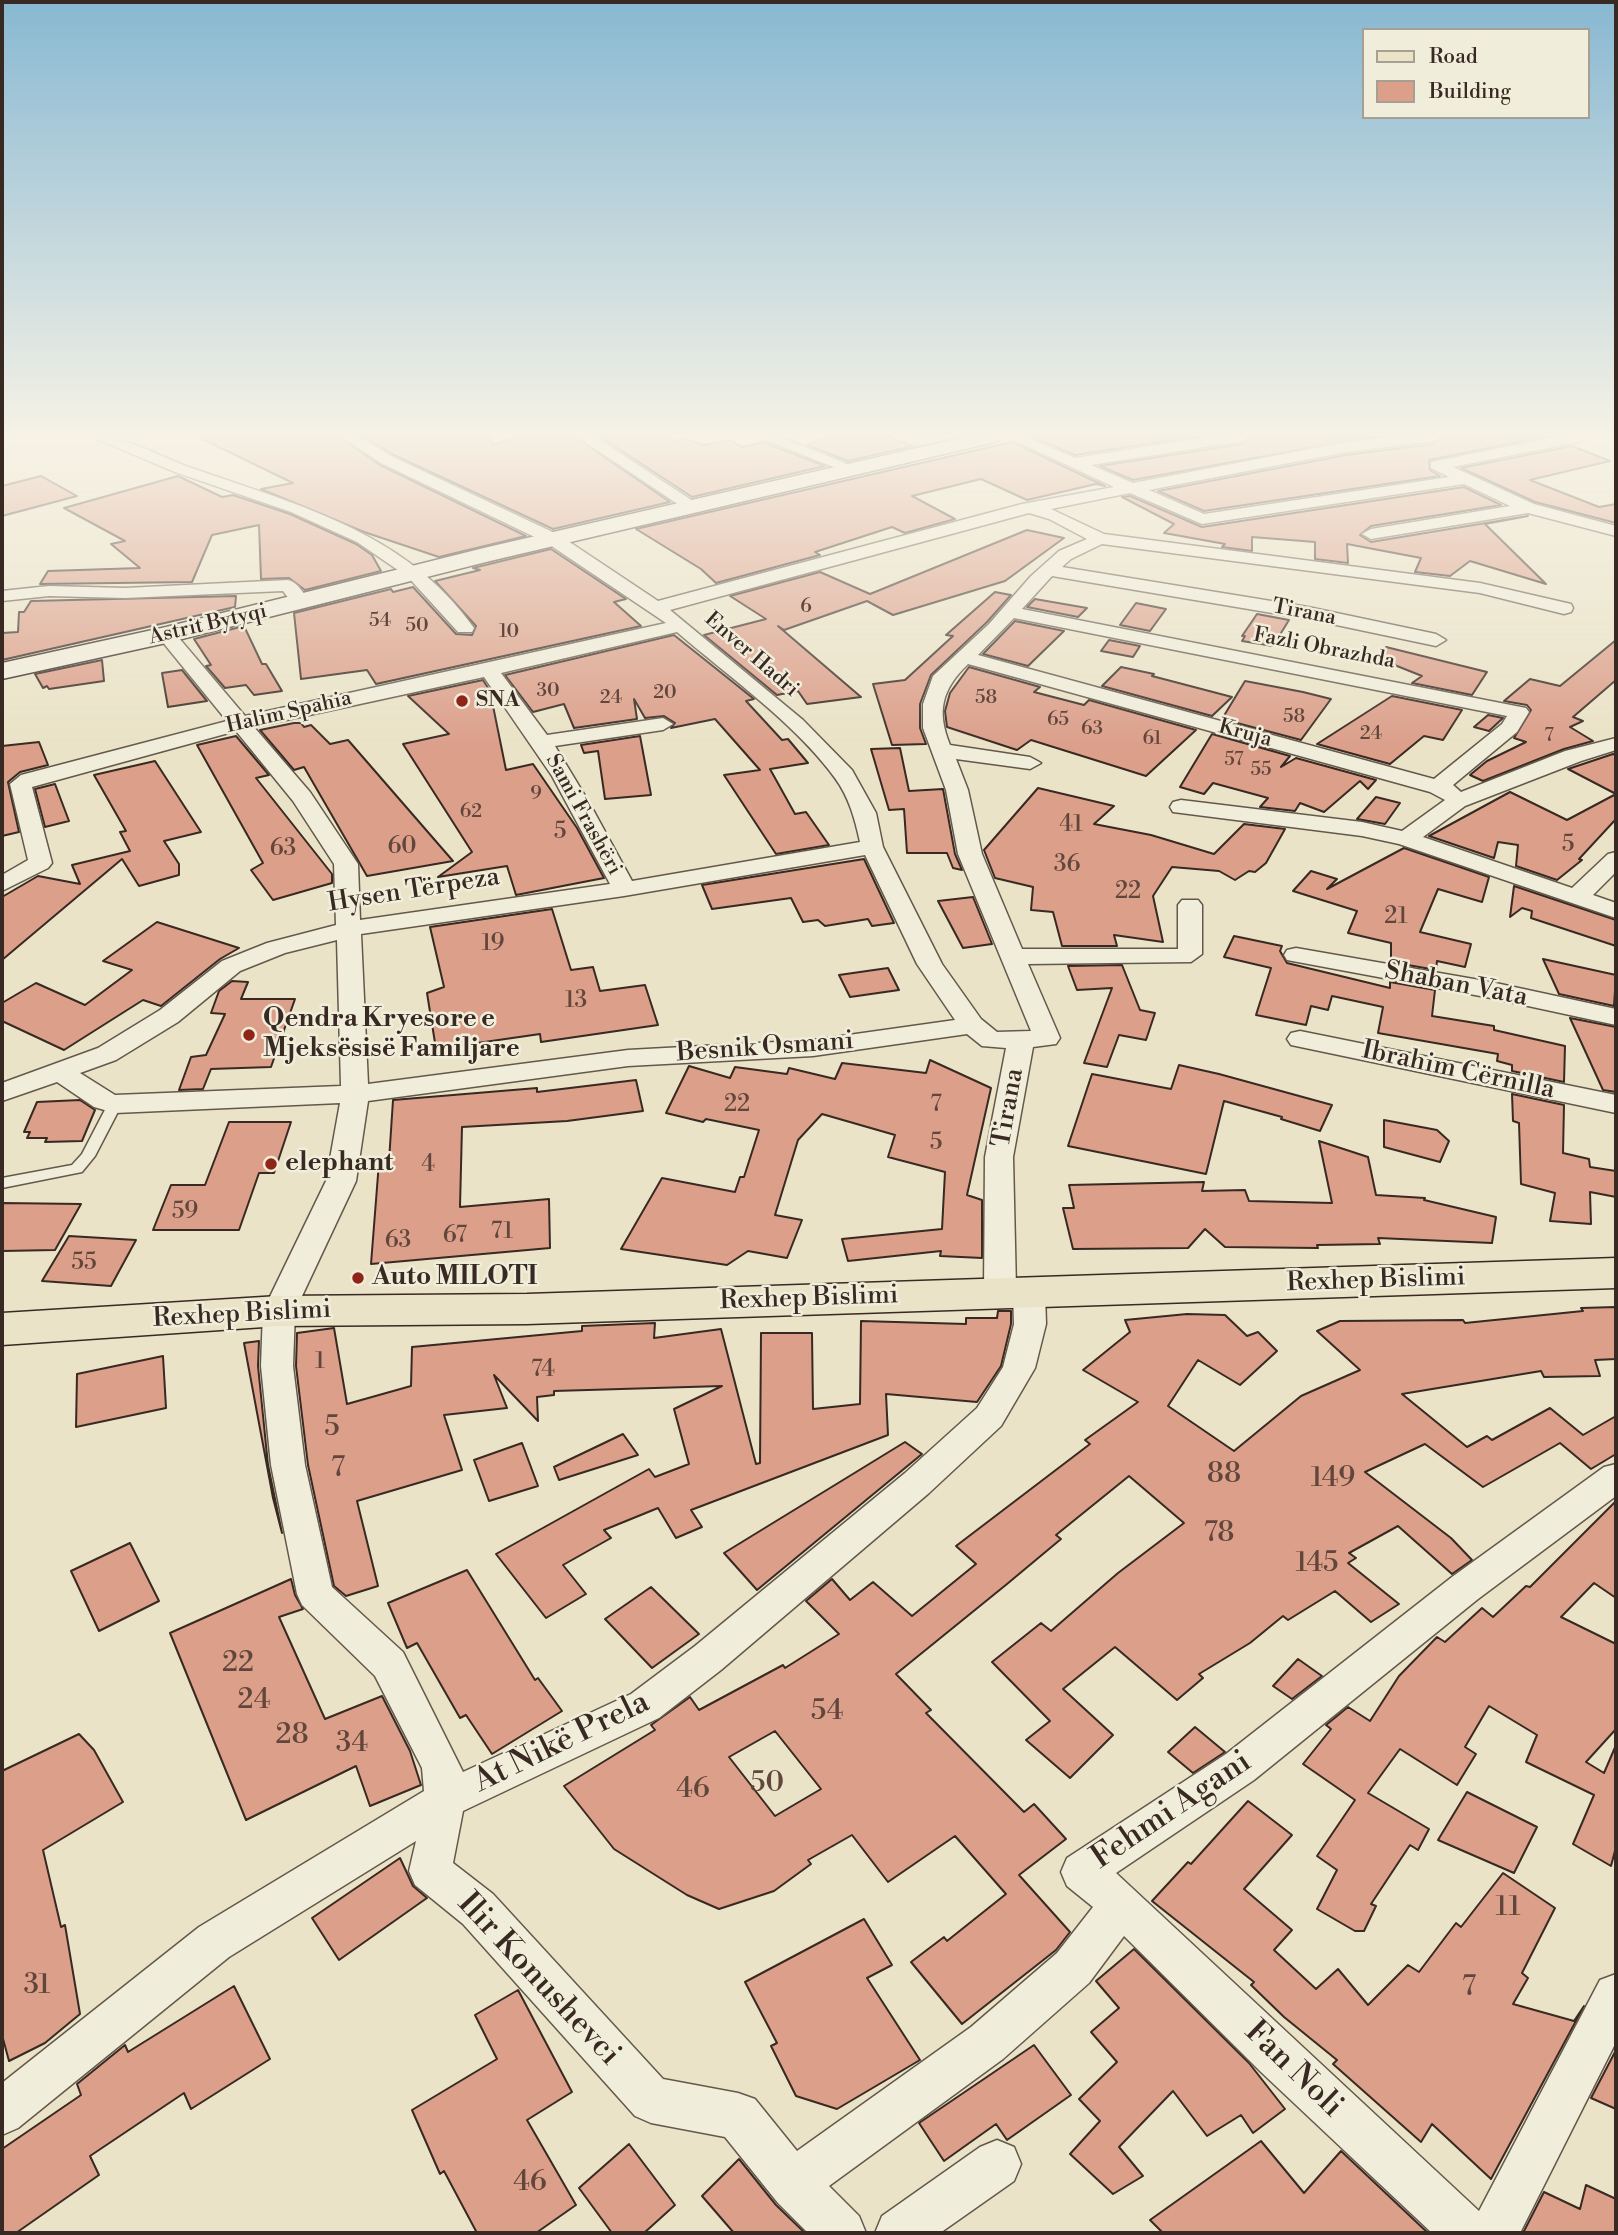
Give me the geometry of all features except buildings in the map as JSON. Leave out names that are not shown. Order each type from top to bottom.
[{"type":"main road","name":"Rexhep Bislimi","points":[[2,1329],[279,1311],[527,1309],[1616,1273]]},
{"type":"street","points":[[365,540],[414,573],[465,628]]},
{"type":"street","name":"Astrit Bytyqi","points":[[2,671],[301,603],[547,540]]},
{"type":"street","name":"Enver Hadri","points":[[554,540],[681,625],[796,724],[844,775],[865,813],[872,847]]},
{"type":"street","points":[[656,608],[908,540]]},
{"type":"street","name":"Tirana","points":[[1015,1292],[999,1157],[1021,1040],[1047,1038],[1040,1014],[1012,956],[970,854],[957,789],[939,750],[933,728],[933,704],[940,680],[967,658],[1048,570],[1065,555],[1100,540]]},
{"type":"street","points":[[1103,540],[1468,586],[1564,608]]},
{"type":"street","name":"Tirana","points":[[1048,570],[1308,613],[1436,640]]},
{"type":"street","points":[[2,596],[49,591],[125,593],[288,584],[301,603]]},
{"type":"street","name":"Fazli Obrazhda","points":[[1011,612],[1519,712],[1510,728],[1438,787]]},
{"type":"street","name":"Halim Spahia","points":[[2,884],[40,863],[21,784],[242,723],[681,625]]},
{"type":"street","points":[[166,635],[302,797],[346,864],[355,1094],[341,1181],[279,1311]]},
{"type":"street","name":"Kruja","points":[[967,658],[1438,787],[1449,791],[1457,800]]},
{"type":"street","name":"Sami Frashëri","points":[[489,670],[542,741],[605,850],[624,889]]},
{"type":"street","name":"Sami Frashëri","points":[[542,741],[663,724]]},
{"type":"street","points":[[1406,839],[1457,800],[1573,756],[1616,744]]},
{"type":"street","points":[[939,750],[1030,763]]},
{"type":"street","points":[[1181,807],[1362,829],[1406,839],[1616,911]]},
{"type":"street","points":[[872,847],[930,964],[972,1025],[991,1040],[1021,1040]]},
{"type":"street","name":"Hysen Tërpeza","points":[[2,1093],[107,1055],[169,1016],[231,966],[276,948],[348,929],[624,889],[872,847]]},
{"type":"street","points":[[1578,896],[1616,859]]},
{"type":"street","points":[[1012,956],[1182,957],[1190,954],[1190,905]]},
{"type":"street","name":"Shaban Vata","points":[[1296,955],[1491,990],[1616,1017]]},
{"type":"street","name":"Besnik Osmani","points":[[115,1104],[355,1094],[628,1058],[813,1048],[972,1025]]},
{"type":"street","name":"Ibrahim Cërnilla","points":[[1300,1039],[1616,1104]]},
{"type":"street","points":[[60,1072],[104,1101],[115,1104]]},
{"type":"street","name":"At Nikë Prela","points":[[2,2109],[214,1942],[446,1800],[645,1706],[708,1658],[917,1483],[989,1417],[1019,1368],[1030,1324],[1015,1292]]},
{"type":"street","name":"Ilir Konushevci","points":[[279,1311],[277,1366],[288,1465],[315,1594],[389,1664],[442,1768],[446,1800],[430,1871],[478,1909],[651,2100],[738,2116],[795,2186]]},
{"type":"street","name":"Fehmi Agani","points":[[795,2186],[820,2162],[987,2043],[1073,1968],[1122,1904],[1082,1872],[1240,1768],[1465,1588],[1611,1488]]},
{"type":"street","name":"Fan Noli","points":[[1122,1904],[1277,2056],[1467,2233]]},
{"type":"street","points":[[1494,2233],[1616,1996]]},
{"type":"street","points":[[899,2233],[997,2164]]},
{"type":"street","points":[[795,2186],[842,2233]]},
{"type":"lane","points":[[2,1183],[77,1169],[115,1104]]},
{"type":"place","name":"SNA","points":[[462,701]]},
{"type":"place","name":"Qendra Kryesore e Mjeksësisë Familjare","points":[[249,1035]]},
{"type":"place","name":"elephant","points":[[271,1164]]},
{"type":"place","name":"Auto MILOTI","points":[[358,1278]]}]
